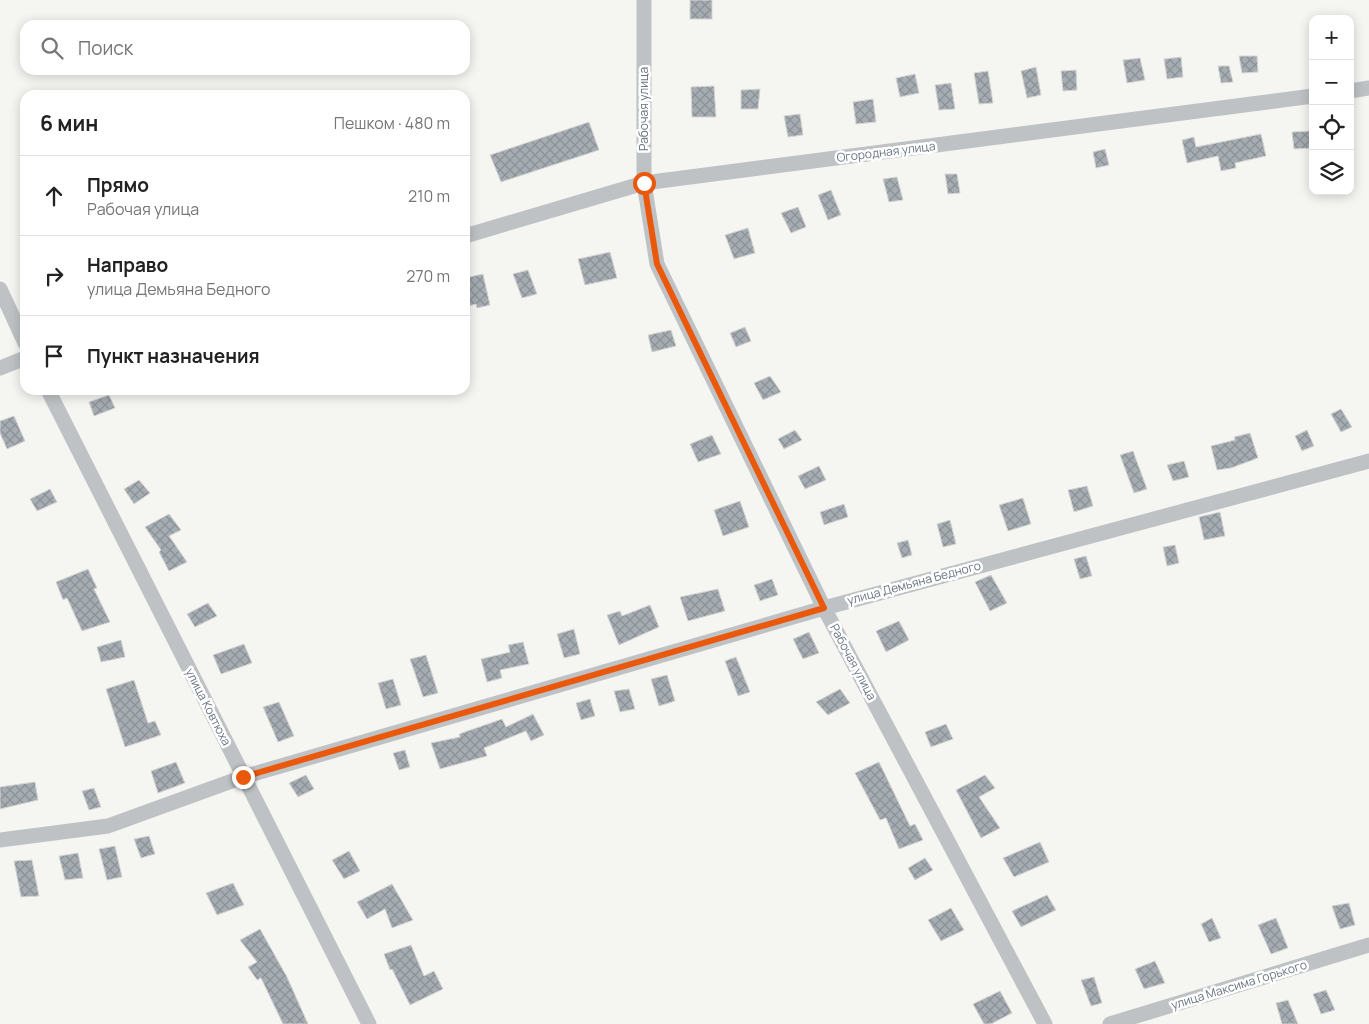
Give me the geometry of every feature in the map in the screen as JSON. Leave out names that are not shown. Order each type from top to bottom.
[{"type":"street","name":"Рабочая улица","points":[[644,0],[644,183],[657,264],[824,608],[1045,1024]]},
{"type":"street","points":[[1354,90],[1369,88]]},
{"type":"street","name":"Огородная улица","points":[[470,235],[644,183],[1309,97]]},
{"type":"street","points":[[0,290],[20,332]]},
{"type":"street","points":[[0,368],[20,360]]},
{"type":"street","name":"улица Ковтюха","points":[[51,395],[369,1024]]},
{"type":"street","name":"улица Демьяна Бедного","points":[[0,840],[108,826],[243,777],[824,608],[1369,461]]},
{"type":"street","name":"улица Максима Горького","points":[[1110,1024],[1369,945]]},
{"type":"building","points":[[690,0],[712,0],[712,19],[690,19]]},
{"type":"building","points":[[1239,56],[1257,56],[1258,72],[1242,73]]},
{"type":"building","points":[[1181,57],[1183,77],[1167,79],[1164,59]]},
{"type":"building","points":[[1140,58],[1145,80],[1127,83],[1123,60]]},
{"type":"building","points":[[1218,66],[1229,66],[1233,82],[1221,83]]},
{"type":"building","points":[[1036,67],[1041,95],[1027,98],[1021,71]]},
{"type":"building","points":[[1076,70],[1077,90],[1063,91],[1061,71]]},
{"type":"building","points":[[988,71],[993,103],[979,104],[974,73]]},
{"type":"building","points":[[915,74],[919,93],[900,97],[896,78]]},
{"type":"building","points":[[951,83],[955,109],[939,110],[935,85]]},
{"type":"building","points":[[714,86],[716,117],[692,117],[691,87]]},
{"type":"building","points":[[760,89],[758,109],[741,109],[741,90]]},
{"type":"building","points":[[873,99],[876,122],[856,124],[853,102]]},
{"type":"building","points":[[800,114],[803,135],[788,137],[784,116]]},
{"type":"building","points":[[589,122],[599,150],[501,182],[490,155]]},
{"type":"building","points":[[1309,131],[1309,148],[1294,149],[1292,132]]},
{"type":"building","points":[[1261,134],[1266,156],[1235,163],[1236,168],[1221,171],[1218,156],[1187,163],[1182,140],[1194,137],[1196,147]]},
{"type":"building","points":[[1105,149],[1109,165],[1096,168],[1093,152]]},
{"type":"building","points":[[945,174],[957,174],[960,193],[948,194]]},
{"type":"building","points":[[897,177],[903,200],[889,202],[883,179]]},
{"type":"building","points":[[831,190],[841,215],[828,220],[818,195]]},
{"type":"building","points":[[798,207],[806,227],[791,233],[781,213]]},
{"type":"building","points":[[748,228],[755,253],[734,259],[725,235]]},
{"type":"building","points":[[610,252],[617,278],[585,285],[578,259]]},
{"type":"building","points":[[528,270],[537,294],[522,298],[513,274]]},
{"type":"building","points":[[483,274],[490,305],[477,308],[476,304],[470,306],[470,277]]},
{"type":"building","points":[[745,327],[751,341],[736,347],[730,333]]},
{"type":"building","points":[[671,330],[676,346],[652,352],[648,335]]},
{"type":"building","points":[[770,376],[781,392],[763,400],[754,383]]},
{"type":"building","points":[[109,395],[115,408],[94,416],[89,402]]},
{"type":"building","points":[[1341,409],[1352,427],[1341,432],[1331,414]]},
{"type":"building","points":[[14,416],[25,441],[7,449],[0,433],[0,421]]},
{"type":"building","points":[[795,430],[802,440],[784,449],[778,439]]},
{"type":"building","points":[[1307,430],[1314,446],[1302,451],[1295,436]]},
{"type":"building","points":[[1250,433],[1258,458],[1231,468],[1217,470],[1211,446],[1235,440],[1234,437]]},
{"type":"building","points":[[712,435],[721,454],[698,462],[690,444]]},
{"type":"building","points":[[1133,451],[1147,489],[1134,493],[1120,455]]},
{"type":"building","points":[[1184,461],[1189,477],[1173,481],[1167,465]]},
{"type":"building","points":[[819,466],[826,480],[805,489],[798,476]]},
{"type":"building","points":[[139,480],[150,493],[134,504],[124,489]]},
{"type":"building","points":[[1087,486],[1093,506],[1074,512],[1068,490]]},
{"type":"building","points":[[50,489],[57,502],[37,511],[30,499]]},
{"type":"building","points":[[1023,498],[1031,524],[1008,531],[999,505]]},
{"type":"building","points":[[740,501],[749,527],[723,536],[714,510]]},
{"type":"building","points":[[844,504],[848,517],[824,525],[820,512]]},
{"type":"building","points":[[1220,512],[1225,536],[1204,540],[1199,517]]},
{"type":"building","points":[[169,514],[181,530],[169,536],[187,562],[169,571],[159,552],[161,550],[145,527]]},
{"type":"building","points":[[950,520],[956,544],[943,547],[937,524]]},
{"type":"building","points":[[908,540],[912,555],[902,558],[897,543]]},
{"type":"building","points":[[1175,545],[1179,563],[1167,566],[1163,547]]},
{"type":"building","points":[[1086,556],[1092,576],[1080,579],[1074,559]]},
{"type":"building","points":[[88,569],[97,588],[94,589],[110,622],[82,631],[67,598],[63,600],[56,582]]},
{"type":"building","points":[[991,575],[1007,603],[990,611],[975,582]]},
{"type":"building","points":[[772,579],[778,595],[760,601],[754,585]]},
{"type":"building","points":[[718,589],[725,611],[688,621],[680,597]]},
{"type":"building","points":[[208,603],[217,616],[195,627],[187,614]]},
{"type":"building","points":[[650,605],[659,627],[619,645],[607,615],[620,611],[622,616]]},
{"type":"building","points":[[899,621],[909,640],[886,652],[876,631]]},
{"type":"building","points":[[574,629],[580,654],[564,658],[557,634]]},
{"type":"building","points":[[809,632],[819,653],[803,659],[793,639]]},
{"type":"building","points":[[121,640],[125,657],[101,662],[97,647]]},
{"type":"building","points":[[523,642],[529,664],[500,670],[502,678],[487,682],[481,659],[510,652],[508,645]]},
{"type":"building","points":[[244,644],[252,663],[221,674],[213,655]]},
{"type":"building","points":[[426,655],[438,693],[423,697],[410,659]]},
{"type":"building","points":[[736,657],[750,692],[738,696],[725,661]]},
{"type":"building","points":[[667,675],[675,701],[659,706],[651,679]]},
{"type":"building","points":[[393,679],[401,705],[386,709],[378,683]]},
{"type":"building","points":[[134,680],[148,723],[155,721],[161,735],[125,747],[106,689]]},
{"type":"building","points":[[629,689],[635,709],[620,712],[614,691]]},
{"type":"building","points":[[840,689],[850,703],[828,715],[816,702]]},
{"type":"building","points":[[590,699],[595,716],[581,720],[576,703]]},
{"type":"building","points":[[279,702],[294,736],[278,742],[263,707]]},
{"type":"building","points":[[533,714],[544,735],[531,741],[526,731],[484,748],[487,756],[440,769],[431,743],[460,737],[459,734],[502,719],[506,727]]},
{"type":"building","points":[[946,724],[953,739],[931,747],[925,732]]},
{"type":"building","points":[[405,750],[410,767],[399,770],[393,753]]},
{"type":"building","points":[[176,762],[185,783],[158,793],[151,771]]},
{"type":"building","points":[[879,762],[910,826],[915,824],[923,840],[899,849],[886,818],[880,820],[855,773]]},
{"type":"building","points":[[306,775],[314,789],[298,797],[289,783]]},
{"type":"building","points":[[985,775],[995,788],[979,797],[1000,828],[981,838],[956,790]]},
{"type":"building","points":[[35,782],[38,800],[0,809],[0,787]]},
{"type":"building","points":[[94,788],[101,807],[89,810],[82,791]]},
{"type":"building","points":[[149,836],[155,854],[141,858],[134,839]]},
{"type":"building","points":[[1040,842],[1049,862],[1014,877],[1003,858]]},
{"type":"building","points":[[115,846],[122,877],[107,880],[99,849]]},
{"type":"building","points":[[349,851],[360,871],[344,879],[332,860]]},
{"type":"building","points":[[78,853],[83,878],[65,880],[59,856]]},
{"type":"building","points":[[925,858],[933,870],[915,880],[908,868]]},
{"type":"building","points":[[32,860],[39,896],[21,897],[14,861]]},
{"type":"building","points":[[233,883],[244,905],[217,915],[206,893]]},
{"type":"building","points":[[392,884],[413,920],[392,928],[385,909],[367,919],[357,902]]},
{"type":"building","points":[[1047,895],[1056,910],[1021,927],[1012,911]]},
{"type":"building","points":[[1349,903],[1355,925],[1340,929],[1332,906]]},
{"type":"building","points":[[951,908],[964,930],[941,941],[928,920]]},
{"type":"building","points":[[1212,918],[1221,938],[1209,942],[1201,924]]},
{"type":"building","points":[[1276,918],[1288,948],[1271,954],[1258,925]]},
{"type":"building","points":[[260,929],[287,977],[308,1024],[283,1024],[261,978],[257,980],[248,967],[257,962],[240,940]]},
{"type":"building","points":[[411,945],[424,976],[434,971],[443,989],[410,1005],[392,969],[390,970],[384,954]]},
{"type":"building","points":[[1155,961],[1165,983],[1144,989],[1135,969]]},
{"type":"building","points":[[1094,977],[1102,1003],[1091,1006],[1081,980]]},
{"type":"building","points":[[1326,990],[1335,1010],[1321,1014],[1313,994]]},
{"type":"building","points":[[1000,991],[1012,1013],[991,1024],[984,1024],[973,1004]]},
{"type":"building","points":[[1288,1000],[1298,1024],[1282,1024],[1276,1003]]},
{"type":"route","points":[[243,777],[824,608],[657,264],[644,183]]}]
